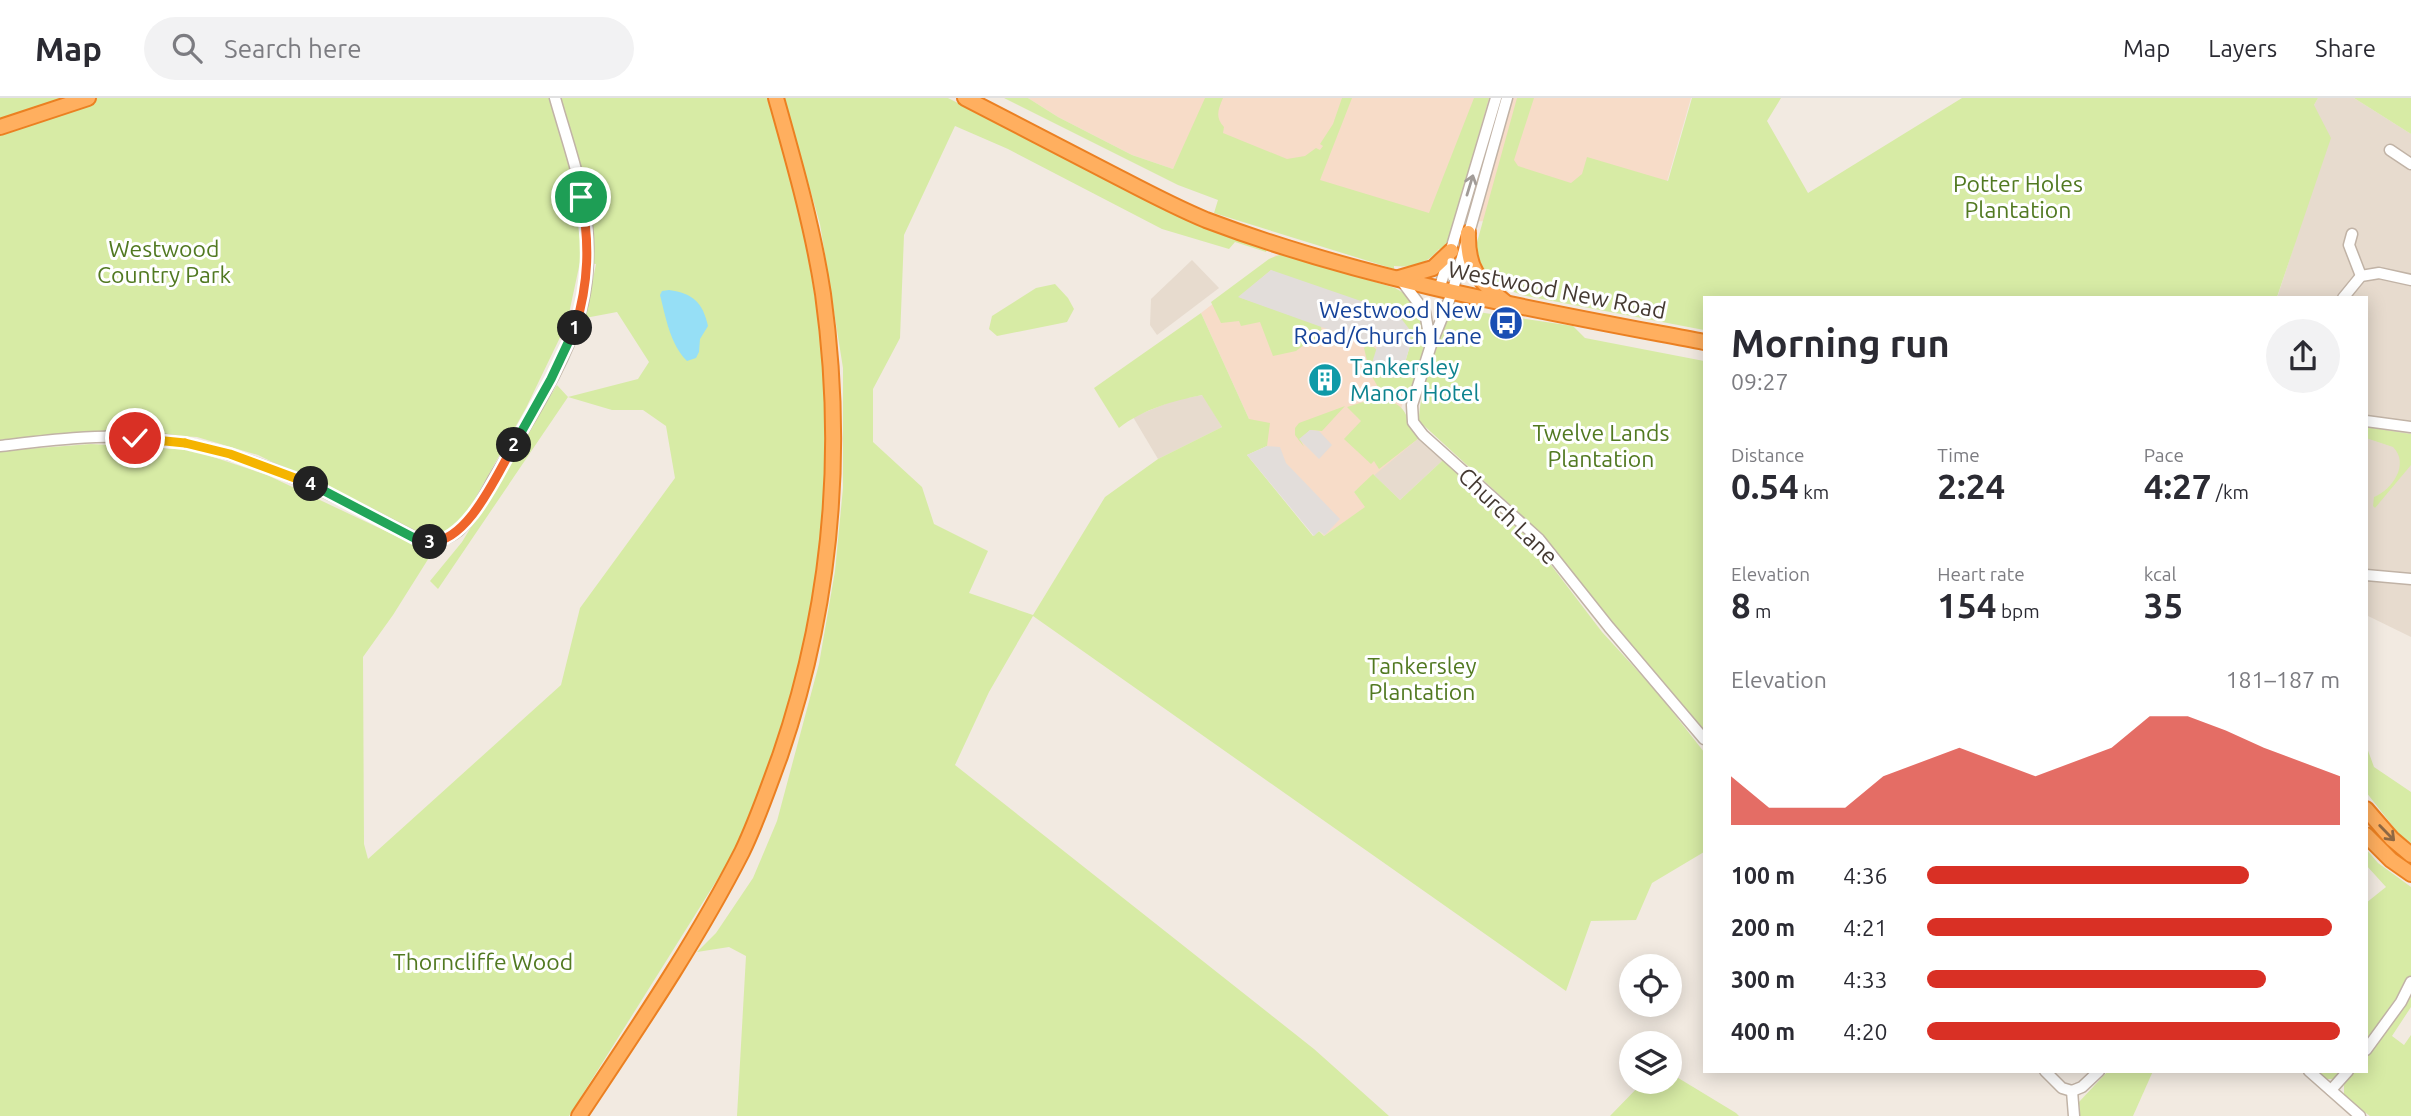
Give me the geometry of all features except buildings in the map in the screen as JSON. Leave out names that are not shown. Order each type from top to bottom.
[{"type":"highway","points":[[0,127],[88,98]]},
{"type":"highway","points":[[579,1116],[669,979],[743,850],[796,710],[818,620],[828,550],[834,477],[832,374],[822,292],[800,183],[776,98]]},
{"type":"highway","name":"Westwood New Road","points":[[965,98],[1204,219],[1397,279],[1508,304],[1703,342]]},
{"type":"highway","points":[[1468,233],[1472,268],[1483,284],[1508,304]]},
{"type":"highway","points":[[1397,279],[1425,272],[1451,251]]},
{"type":"highway","points":[[2368,811],[2392,839],[2411,855]]},
{"type":"highway","points":[[2368,837],[2391,860],[2411,874]]},
{"type":"street","points":[[0,446],[89,437],[194,444],[230,454],[311,484],[418,540],[436,542],[445,539],[466,523],[501,467],[565,353],[581,308],[587,272],[587,227],[555,98]]},
{"type":"street","points":[[1446,291],[1451,251],[1496,98]]},
{"type":"street","points":[[1446,291],[1468,233],[1507,98]]},
{"type":"street","points":[[2390,150],[2410,159]]},
{"type":"street","points":[[2352,234],[2349,245],[2361,276]]},
{"type":"street","points":[[2345,296],[2361,276],[2387,274],[2411,281]]},
{"type":"street","name":"Church Lane","points":[[1397,279],[1425,312],[1430,345]]},
{"type":"street","name":"Church Lane","points":[[1446,291],[1412,405],[1415,426],[1539,539],[1609,628],[1703,738]]},
{"type":"street","points":[[2368,421],[2411,428]]},
{"type":"street","points":[[2368,575],[2411,579]]},
{"type":"street","points":[[2368,1047],[2411,982]]},
{"type":"street","points":[[2047,1073],[2062,1088],[2072,1091],[2082,1087],[2097,1073]]},
{"type":"street","points":[[2311,1073],[2360,1116]]},
{"type":"street","points":[[2331,1090],[2346,1073]]},
{"type":"street","points":[[2072,1091],[2074,1116]]},
{"type":"shaded area","points":[[1028,98],[1691,98],[1649,244],[1497,221],[1434,222],[1187,141],[1173,169],[1132,155],[1058,117]]},
{"type":"shaded area","points":[[2318,98],[2354,98],[2411,134],[2411,637],[2368,616],[2368,296],[2278,296],[2294,246],[2314,105]]},
{"type":"shaded area","points":[[1276,255],[1385,302],[1408,375],[1401,410],[1409,428],[1419,438],[1354,492],[1366,507],[1324,536],[1249,419],[1201,313]]},
{"type":"shaded area","points":[[1192,260],[1219,288],[1157,335],[1150,325],[1151,299]]},
{"type":"shaded area","points":[[1271,270],[1387,310],[1400,317],[1410,330],[1411,342],[1402,373],[1397,372],[1394,378],[1376,371],[1377,366],[1372,363],[1377,347],[1238,297]]},
{"type":"shaded area","points":[[1203,395],[1222,427],[1158,459],[1133,417],[1175,400]]},
{"type":"shaded area","points":[[1310,430],[1319,431],[1332,445],[1319,459],[1299,439]]},
{"type":"shaded area","points":[[1419,438],[1443,460],[1400,500],[1373,474]]},
{"type":"shaded area","points":[[1267,446],[1280,447],[1286,463],[1340,519],[1325,535],[1319,531],[1314,536],[1247,455]]},
{"type":"green space","points":[[0,98],[767,98],[806,244],[822,341],[826,409],[825,500],[818,569],[805,647],[779,741],[742,840],[569,1116],[0,1116],[0,451],[91,444],[192,450],[267,475],[432,553],[363,657],[364,844],[368,859],[561,685],[580,608],[675,478],[666,426],[643,410],[612,410],[568,397],[638,379],[649,362],[617,312],[585,318],[596,264],[580,262],[567,323],[526,408],[468,511],[452,531],[429,538],[258,455],[197,437],[96,431],[0,440]]},
{"type":"green space","name":"Tankersley Plantation","points":[[784,98],[948,98],[1176,214],[1267,249],[1266,252],[1235,242],[1229,249],[1162,229],[1008,149],[955,126],[904,235],[900,338],[873,389],[873,442],[922,487],[934,524],[988,551],[969,593],[1033,615],[1105,497],[1158,459],[1222,427],[1202,395],[1159,407],[1119,428],[1094,388],[1201,313],[1249,419],[1270,423],[1267,446],[1247,455],[1313,536],[1319,531],[1324,536],[1365,507],[1354,492],[1373,474],[1400,500],[1443,460],[1535,544],[1602,632],[1657,692],[1703,751],[1703,853],[1652,883],[1636,920],[1591,921],[1566,991],[1033,616],[989,692],[955,765],[1314,1049],[1389,1116],[737,1116],[746,956],[729,947],[697,952],[716,933],[753,878],[777,821],[819,664],[835,571],[843,488],[843,368],[820,224]]},
{"type":"green space","points":[[1004,98],[1028,98],[1058,117],[1132,155],[1173,169],[1205,98],[1223,98],[1218,113],[1224,127],[1223,133],[1287,159],[1305,156],[1316,148],[1320,150],[1323,146],[1320,144],[1333,124],[1342,98],[1352,98],[1320,180],[1429,213],[1474,98],[1489,98],[1454,221],[1451,251],[1439,249],[1424,261],[1407,266],[1394,266],[1394,269],[1214,213],[1218,200],[1178,185]]},
{"type":"green space","name":"Potter Holes Plantation","points":[[1517,98],[1534,98],[1514,160],[1518,166],[1571,183],[1582,174],[1587,157],[1668,181],[1692,98],[1781,98],[1767,121],[1808,193],[1962,98],[2318,98],[2314,105],[2331,138],[2277,296],[1703,296],[1703,330],[1522,295],[1497,284],[1483,272],[1476,256],[1476,246]]},
{"type":"green space","points":[[2354,98],[2411,98],[2411,134]]},
{"type":"green space","points":[[1282,254],[1395,288],[1408,297],[1417,308],[1424,333],[1421,362],[1412,390],[1401,394],[1378,387],[1370,373],[1364,348],[1368,344],[1373,347],[1392,367],[1402,373],[1411,342],[1271,270],[1239,297],[1321,326],[1320,344],[1308,342],[1296,351],[1273,356],[1260,322],[1241,326],[1239,321],[1221,323],[1211,302],[1269,259]]},
{"type":"green space","points":[[1055,284],[1074,309],[1067,322],[997,336],[989,329],[992,316],[1036,288]]},
{"type":"green space","name":"Twelve Lands Plantation","points":[[1450,308],[1573,326],[1585,338],[1703,361],[1703,729],[1613,625],[1544,536],[1419,421],[1425,381]]},
{"type":"green space","points":[[557,385],[568,397],[438,589],[430,581],[462,542]]},
{"type":"green space","points":[[1380,397],[1402,409],[1419,438],[1379,469],[1374,461],[1371,464],[1344,439],[1361,421],[1347,407]]},
{"type":"green space","points":[[1345,406],[1322,431],[1310,430],[1300,439],[1304,447],[1295,435],[1295,428],[1299,423]]},
{"type":"green space","points":[[2368,427],[2411,434],[2411,465],[2375,508],[2374,497],[2387,489],[2397,476],[2400,461],[2393,447],[2368,439]]},
{"type":"green space","points":[[2368,750],[2374,767],[2411,792],[2411,843],[2399,834],[2368,795]]},
{"type":"green space","points":[[2368,851],[2378,863],[2411,887],[2411,1007],[2392,1036],[2404,1045],[2411,1035],[2411,1116],[2370,1116],[2349,1101],[2344,1094],[2348,1077],[2343,1073],[2368,1073],[2368,901],[2386,887],[2368,867]]},
{"type":"green space","points":[[2106,1073],[2152,1073],[2133,1116],[2080,1116],[2079,1102]]},
{"type":"green space","points":[[2318,1073],[2341,1073],[2334,1079],[2326,1079]]},
{"type":"green space","points":[[1682,1080],[1739,1116],[1610,1116],[1631,1094],[1682,1094]]},
{"type":"water","points":[[669,290],[696,300],[708,326],[700,339],[696,358],[687,361],[673,339],[664,313],[660,295],[662,291]]},
{"type":"place","name":"Westwood New Road/Church Lane","points":[[1506,323]]},
{"type":"place","name":"Tankersley Manor Hotel","points":[[1325,380]]},
{"type":"route","points":[[135,438],[194,444],[230,454],[311,484],[418,540],[436,542],[445,539],[466,523],[474,512],[551,379],[576,327],[585,290],[588,254],[581,197]]},
{"type":"park label","name":"Westwood Country Park","points":[[164,262]]},
{"type":"park label","name":"Thorncliffe Wood","points":[[483,962]]}]
